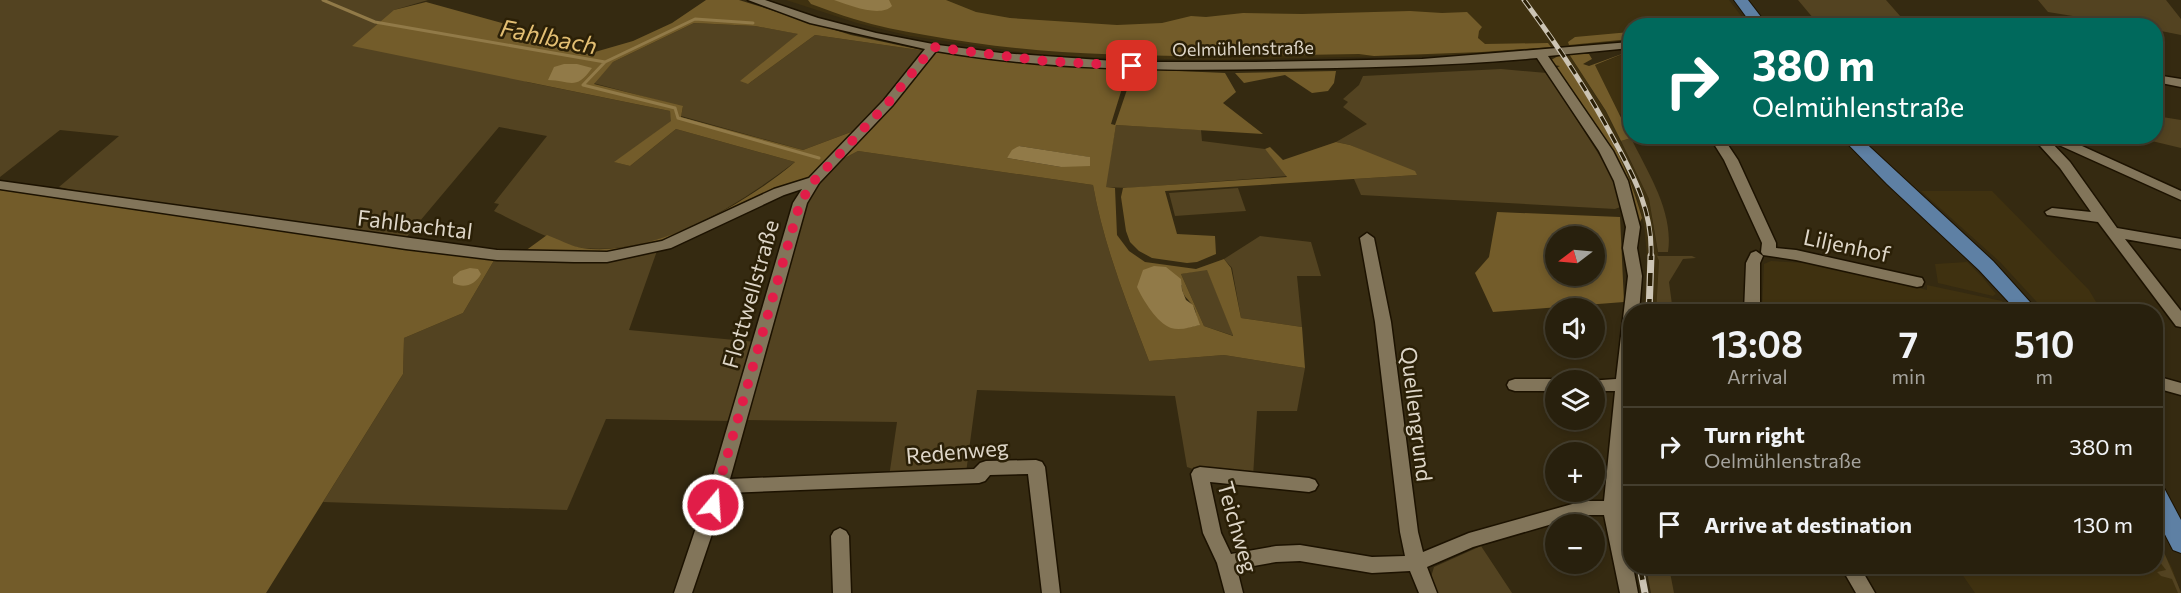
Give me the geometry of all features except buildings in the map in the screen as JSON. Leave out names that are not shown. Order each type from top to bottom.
[{"type":"main road","points":[[1741,0],[1755,18]]},
{"type":"main road","points":[[1855,144],[1875,165],[1973,254],[2021,304]]},
{"type":"main road","points":[[2163,508],[2181,543]]},
{"type":"street","name":"Oelmühlenstraße","points":[[754,0],[816,20],[933,47],[1044,61],[1145,67],[1347,65],[1475,60],[1623,46]]},
{"type":"street","name":"Flottwellstraße","points":[[683,593],[719,486],[800,203],[814,181],[888,103],[933,47]]},
{"type":"street","points":[[1540,53],[1606,152],[1621,181],[1633,227],[1630,248],[1635,276],[1632,304]]},
{"type":"street","points":[[2163,80],[2181,83]]},
{"type":"street","points":[[1720,144],[1735,170],[1769,243],[1753,263],[1752,304]]},
{"type":"street","points":[[2045,144],[2065,165],[2181,322]]},
{"type":"street","points":[[2066,144],[2181,196]]},
{"type":"street","name":"Fahlbachtal","points":[[0,186],[497,255],[607,257],[666,245],[779,192],[814,181]]},
{"type":"street","points":[[2052,212],[2102,218]]},
{"type":"street","points":[[2113,232],[2181,244]]},
{"type":"street","name":"Quellengrund","points":[[1367,238],[1383,322],[1409,532],[1416,563],[1428,593]]},
{"type":"street","name":"Liljenhof","points":[[1762,254],[1796,255],[1917,282]]},
{"type":"street","points":[[2163,384],[2181,389]]},
{"type":"street","points":[[1515,385],[1545,385]]},
{"type":"street","points":[[1605,385],[1623,385]]},
{"type":"street","points":[[1623,395],[1612,508],[1623,563]]},
{"type":"street","name":"Redenweg","points":[[719,486],[979,476],[986,468],[1036,467],[1051,593]]},
{"type":"street","name":"Teichweg","points":[[1234,593],[1226,563],[1212,533],[1200,474],[1309,485]]},
{"type":"street","points":[[1226,563],[1276,554],[1300,553],[1372,565],[1416,563],[1469,541],[1584,508],[1612,508]]},
{"type":"street","points":[[840,536],[842,593]]},
{"type":"street","points":[[1625,574],[1629,593]]},
{"type":"street","points":[[1854,574],[1866,593]]},
{"type":"shaded area","points":[[0,0],[428,0],[394,10],[527,82],[670,111],[672,121],[615,162],[630,166],[676,129],[795,162],[748,195],[696,224],[669,236],[641,244],[612,248],[583,248],[563,243],[494,211],[499,204],[494,203],[547,136],[499,127],[404,240],[98,196],[59,187],[119,136],[60,130],[0,177]]},
{"type":"shaded area","points":[[706,0],[739,0],[851,35],[926,51],[815,35],[748,84],[740,81],[798,34],[755,26],[694,23],[613,62],[594,84],[683,106],[681,117],[803,150],[859,129],[813,179],[665,242],[612,254],[521,254],[547,235],[582,248],[609,249],[637,245],[666,237],[724,211],[795,162],[676,129],[630,166],[614,162],[671,121],[670,111],[352,46],[394,10],[426,2],[570,42],[573,49],[588,54],[633,41],[672,23]]},
{"type":"shaded area","points":[[786,0],[1729,0],[1743,18],[1623,18],[1623,41],[1489,54],[1216,60],[1042,55],[910,36],[857,23]]},
{"type":"shaded area","points":[[808,0],[946,0],[976,12],[1010,18],[1117,25],[1162,23],[1191,16],[1206,17],[1243,13],[1467,12],[1482,27],[1478,38],[1485,44],[1548,43],[1551,47],[1374,56],[1359,54],[1195,56],[1033,50],[979,44],[880,26],[811,4]]},
{"type":"shaded area","points":[[834,0],[889,0],[892,6],[880,11],[872,11]]},
{"type":"shaded area","points":[[1798,0],[1886,0],[1902,18],[1813,18]]},
{"type":"shaded area","points":[[2038,0],[2166,0],[2181,19],[2181,35],[2163,31],[2163,18],[2085,18],[2048,12]]},
{"type":"shaded area","points":[[694,23],[755,26],[799,34],[748,84],[815,35],[926,51],[859,129],[803,150],[681,116],[683,107],[593,83],[613,62]]},
{"type":"shaded area","points":[[1623,33],[1623,40],[1569,45],[1568,42],[1575,37]]},
{"type":"shaded area","points":[[931,52],[1128,69],[1111,124],[1115,125],[1134,69],[1225,73],[1236,92],[1223,103],[1263,134],[1116,125],[1106,187],[1115,188],[1117,235],[1129,251],[1145,262],[1196,269],[1224,259],[1231,268],[1241,318],[1302,327],[1305,368],[1224,355],[1149,361],[1110,253],[1093,185],[858,151],[837,162]],"holes":[[[1019,146],[1089,157],[1061,167],[1007,158]],[[1207,270],[1233,336],[1204,326],[1181,274]],[[1182,285],[1184,294],[1194,308],[1199,325],[1181,328],[1168,325],[1158,317],[1147,302]]]},
{"type":"shaded area","points":[[1569,54],[1606,112],[1649,199],[1659,261],[1656,304],[1644,304],[1647,257],[1644,225],[1637,199],[1623,164],[1596,112],[1560,55]]},
{"type":"shaded area","points":[[1569,54],[1589,54],[1592,59],[1583,64],[1589,66],[1623,54],[1595,65],[1623,122],[1623,140],[1621,141],[1606,111]]},
{"type":"shaded area","points":[[1560,55],[1597,113],[1628,175],[1642,218],[1635,231],[1632,207],[1556,68],[1560,66],[1553,65],[1551,60]]},
{"type":"shaded area","points":[[1623,55],[1623,114],[1619,114],[1595,65]]},
{"type":"shaded area","points":[[577,64],[592,68],[576,82],[548,80],[554,67]]},
{"type":"shaded area","points":[[1501,69],[1547,73],[1615,180],[1623,206],[1615,209],[1361,195],[1354,179],[1417,175],[1350,145],[1336,142],[1367,124],[1343,107],[1348,102],[1343,99],[1359,85],[1363,76]]},
{"type":"shaded area","points":[[1336,71],[1334,83],[1328,91],[1312,93],[1285,75],[1244,83],[1235,73]]},
{"type":"shaded area","points":[[2163,117],[2181,120],[2181,148],[2163,144]]},
{"type":"shaded area","points":[[1116,125],[1201,130],[1202,141],[1265,149],[1288,176],[1128,188],[1105,187]]},
{"type":"shaded area","points":[[1623,140],[1623,144],[1634,144],[1658,193],[1667,222],[1668,252],[1658,252],[1649,199],[1621,141]]},
{"type":"shaded area","points":[[1336,142],[1350,145],[1415,171],[1417,175],[1165,191],[1177,234],[1215,236],[1216,254],[1197,262],[1187,263],[1152,258],[1139,251],[1130,242],[1121,197],[1123,188],[1287,177],[1265,149],[1270,147],[1283,160]]},
{"type":"shaded area","points":[[1019,146],[1090,157],[1090,166],[1061,167],[1007,158],[1012,150]]},
{"type":"shaded area","points":[[858,151],[1093,185],[1110,253],[1149,361],[1224,355],[1305,368],[1297,411],[1257,411],[1253,477],[1199,471],[1187,467],[1175,396],[977,390],[966,473],[889,477],[897,422],[745,420],[808,198],[837,162]]},
{"type":"shaded area","points":[[1238,188],[1246,211],[1175,216],[1169,193]]},
{"type":"shaded area","points":[[0,190],[496,257],[463,313],[404,338],[403,374],[266,593],[0,593]]},
{"type":"shaded area","points":[[1921,191],[1992,191],[2089,290],[2097,304],[2039,304],[2000,262]]},
{"type":"shaded area","points":[[1497,212],[1620,217],[1624,302],[1605,303],[1605,298],[1545,298],[1545,308],[1493,312],[1475,273],[1489,257]]},
{"type":"shaded area","points":[[1260,236],[1311,242],[1321,276],[1297,276],[1302,327],[1241,318],[1232,268],[1224,259]]},
{"type":"shaded area","points":[[658,248],[629,330],[756,342],[733,421],[606,419],[567,510],[323,502],[403,374],[404,338],[463,313],[496,257]]},
{"type":"shaded area","points":[[1657,256],[1696,258],[1683,259],[1669,282],[1672,304],[1656,304],[1659,261]]},
{"type":"shaded area","points":[[1771,261],[1806,263],[1927,290],[1927,285],[2002,301],[2004,304],[1762,304],[1764,264]]},
{"type":"shaded area","points":[[1967,262],[1996,294],[1993,296],[1938,283],[1935,264]]},
{"type":"shaded area","points":[[1154,266],[1166,267],[1181,279],[1186,300],[1193,305],[1200,325],[1174,329],[1161,321],[1151,310],[1137,287],[1143,270]]},
{"type":"shaded area","points":[[470,268],[478,269],[481,274],[476,281],[465,286],[453,283],[453,277],[460,271]]},
{"type":"shaded area","points":[[1207,269],[1234,336],[1204,326],[1181,274]]},
{"type":"shaded area","points":[[1623,456],[1623,531],[1620,497]]},
{"type":"shaded area","points":[[1481,546],[1512,593],[1438,593],[1431,577],[1434,567]]},
{"type":"shaded area","points":[[2163,551],[2181,593],[1975,593],[1962,574],[2163,574]]},
{"type":"shaded area","points":[[2163,551],[2181,593],[2178,593],[2172,579],[2159,574],[2163,574],[2163,571],[2166,570],[2163,566]]},
{"type":"shaded area","points":[[1629,574],[1635,574],[1639,593],[1632,593]]},
{"type":"shaded area","points":[[1647,574],[1670,574],[1674,593],[1651,593]]},
{"type":"waterway","name":"Fahlbach","points":[[323,0],[375,22],[605,62]]},
{"type":"waterway","points":[[605,62],[695,19],[753,23]]},
{"type":"waterway","name":"Fahlbach","points":[[605,62],[583,85],[675,108],[678,118],[819,158]]},
{"type":"railway","points":[[1524,0],[1583,85],[1629,168],[1646,211],[1651,256]]},
{"type":"railway","points":[[1649,304],[1651,256]]},
{"type":"railway","points":[[1641,574],[1645,593]]},
{"type":"route","points":[[713,505],[800,203],[814,181],[888,103],[933,47],[1044,61],[1132,66]]}]
